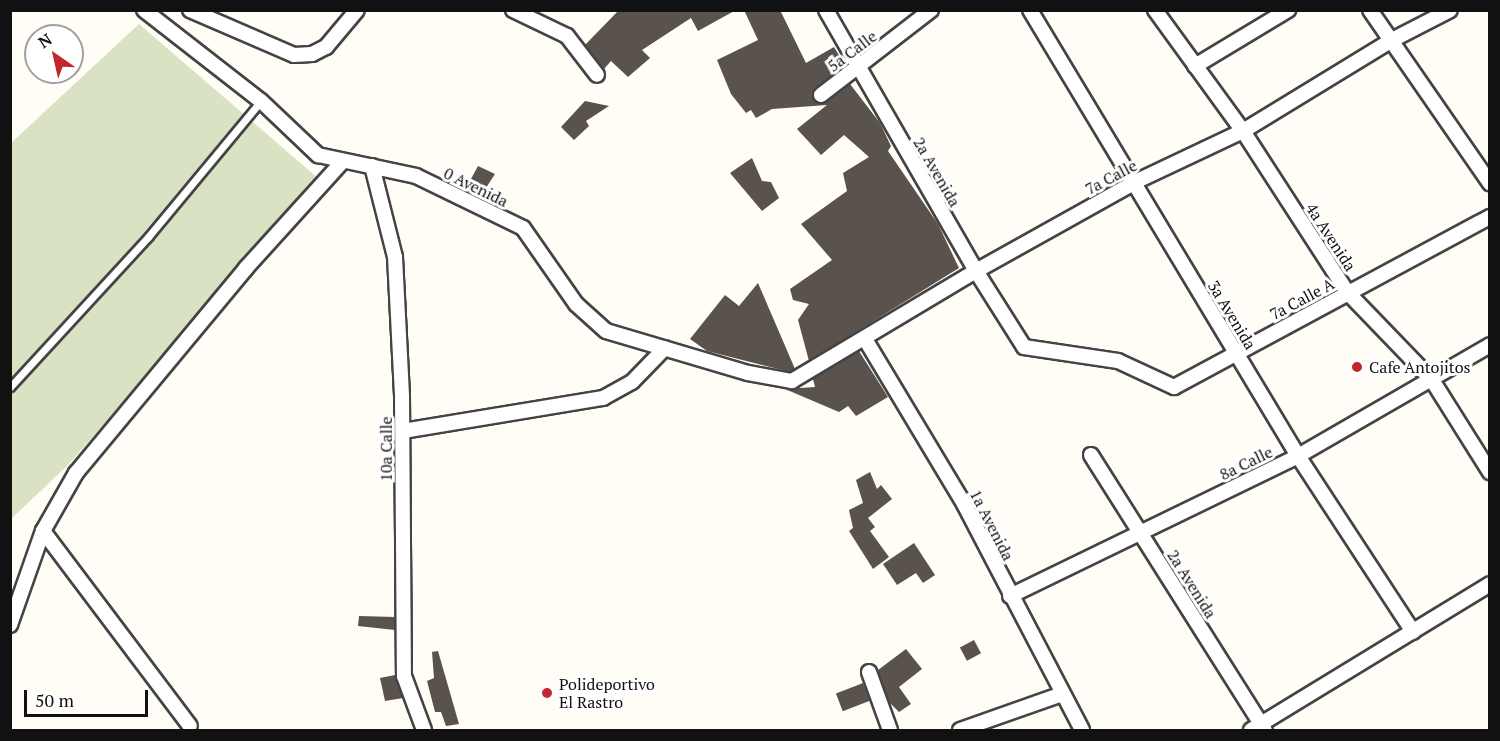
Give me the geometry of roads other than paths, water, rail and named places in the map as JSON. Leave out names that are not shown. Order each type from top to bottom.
[{"type":"street","name":"0 Avenida","points":[[144,10],[261,101],[318,155],[416,176],[523,228],[594,324],[748,373],[792,381]]},
{"type":"street","points":[[190,10],[294,55],[312,54],[326,47],[357,10]]},
{"type":"street","points":[[513,10],[567,36],[597,75]]},
{"type":"street","name":"2a Avenida","points":[[826,10],[857,69],[976,271],[1024,347]]},
{"type":"street","name":"5a Calle","points":[[821,95],[931,10]]},
{"type":"street","name":"3a Avenida","points":[[1030,10],[1298,456],[1413,632]]},
{"type":"street","name":"4a Avenida","points":[[1155,10],[1244,131],[1348,293],[1432,380],[1490,472]]},
{"type":"street","points":[[1195,66],[1288,10]]},
{"type":"street","points":[[1370,10],[1490,183]]},
{"type":"street","name":"7a Calle","points":[[792,381],[976,271],[1135,182],[1244,131],[1392,40],[1450,10]]},
{"type":"street","points":[[10,625],[44,531],[76,473],[246,268],[343,161]]},
{"type":"street","name":"10a Calle","points":[[372,166],[395,257],[403,432],[404,676],[424,730]]},
{"type":"street","name":"7a Calle A","points":[[1024,347],[1118,361],[1169,387],[1236,354],[1490,217]]},
{"type":"street","name":"1a Avenida","points":[[865,339],[964,504],[1010,596],[1082,730]]},
{"type":"street","name":"8a Calle","points":[[1010,596],[1298,456],[1490,345]]},
{"type":"street","points":[[403,432],[595,400],[632,382],[664,348]]},
{"type":"street","name":"2a Avenida","points":[[1091,455],[1259,728]]},
{"type":"street","points":[[44,531],[190,726]]},
{"type":"street","points":[[1259,728],[1490,584]]},
{"type":"street","points":[[869,672],[890,730]]},
{"type":"street","points":[[960,730],[1062,694]]},
{"type":"lane","points":[[10,387],[148,237],[261,101]]},
{"type":"place","name":"Cafe Antojitos","points":[[1357,367]]},
{"type":"place","name":"Polideportivo El Rastro","points":[[547,693]]}]
